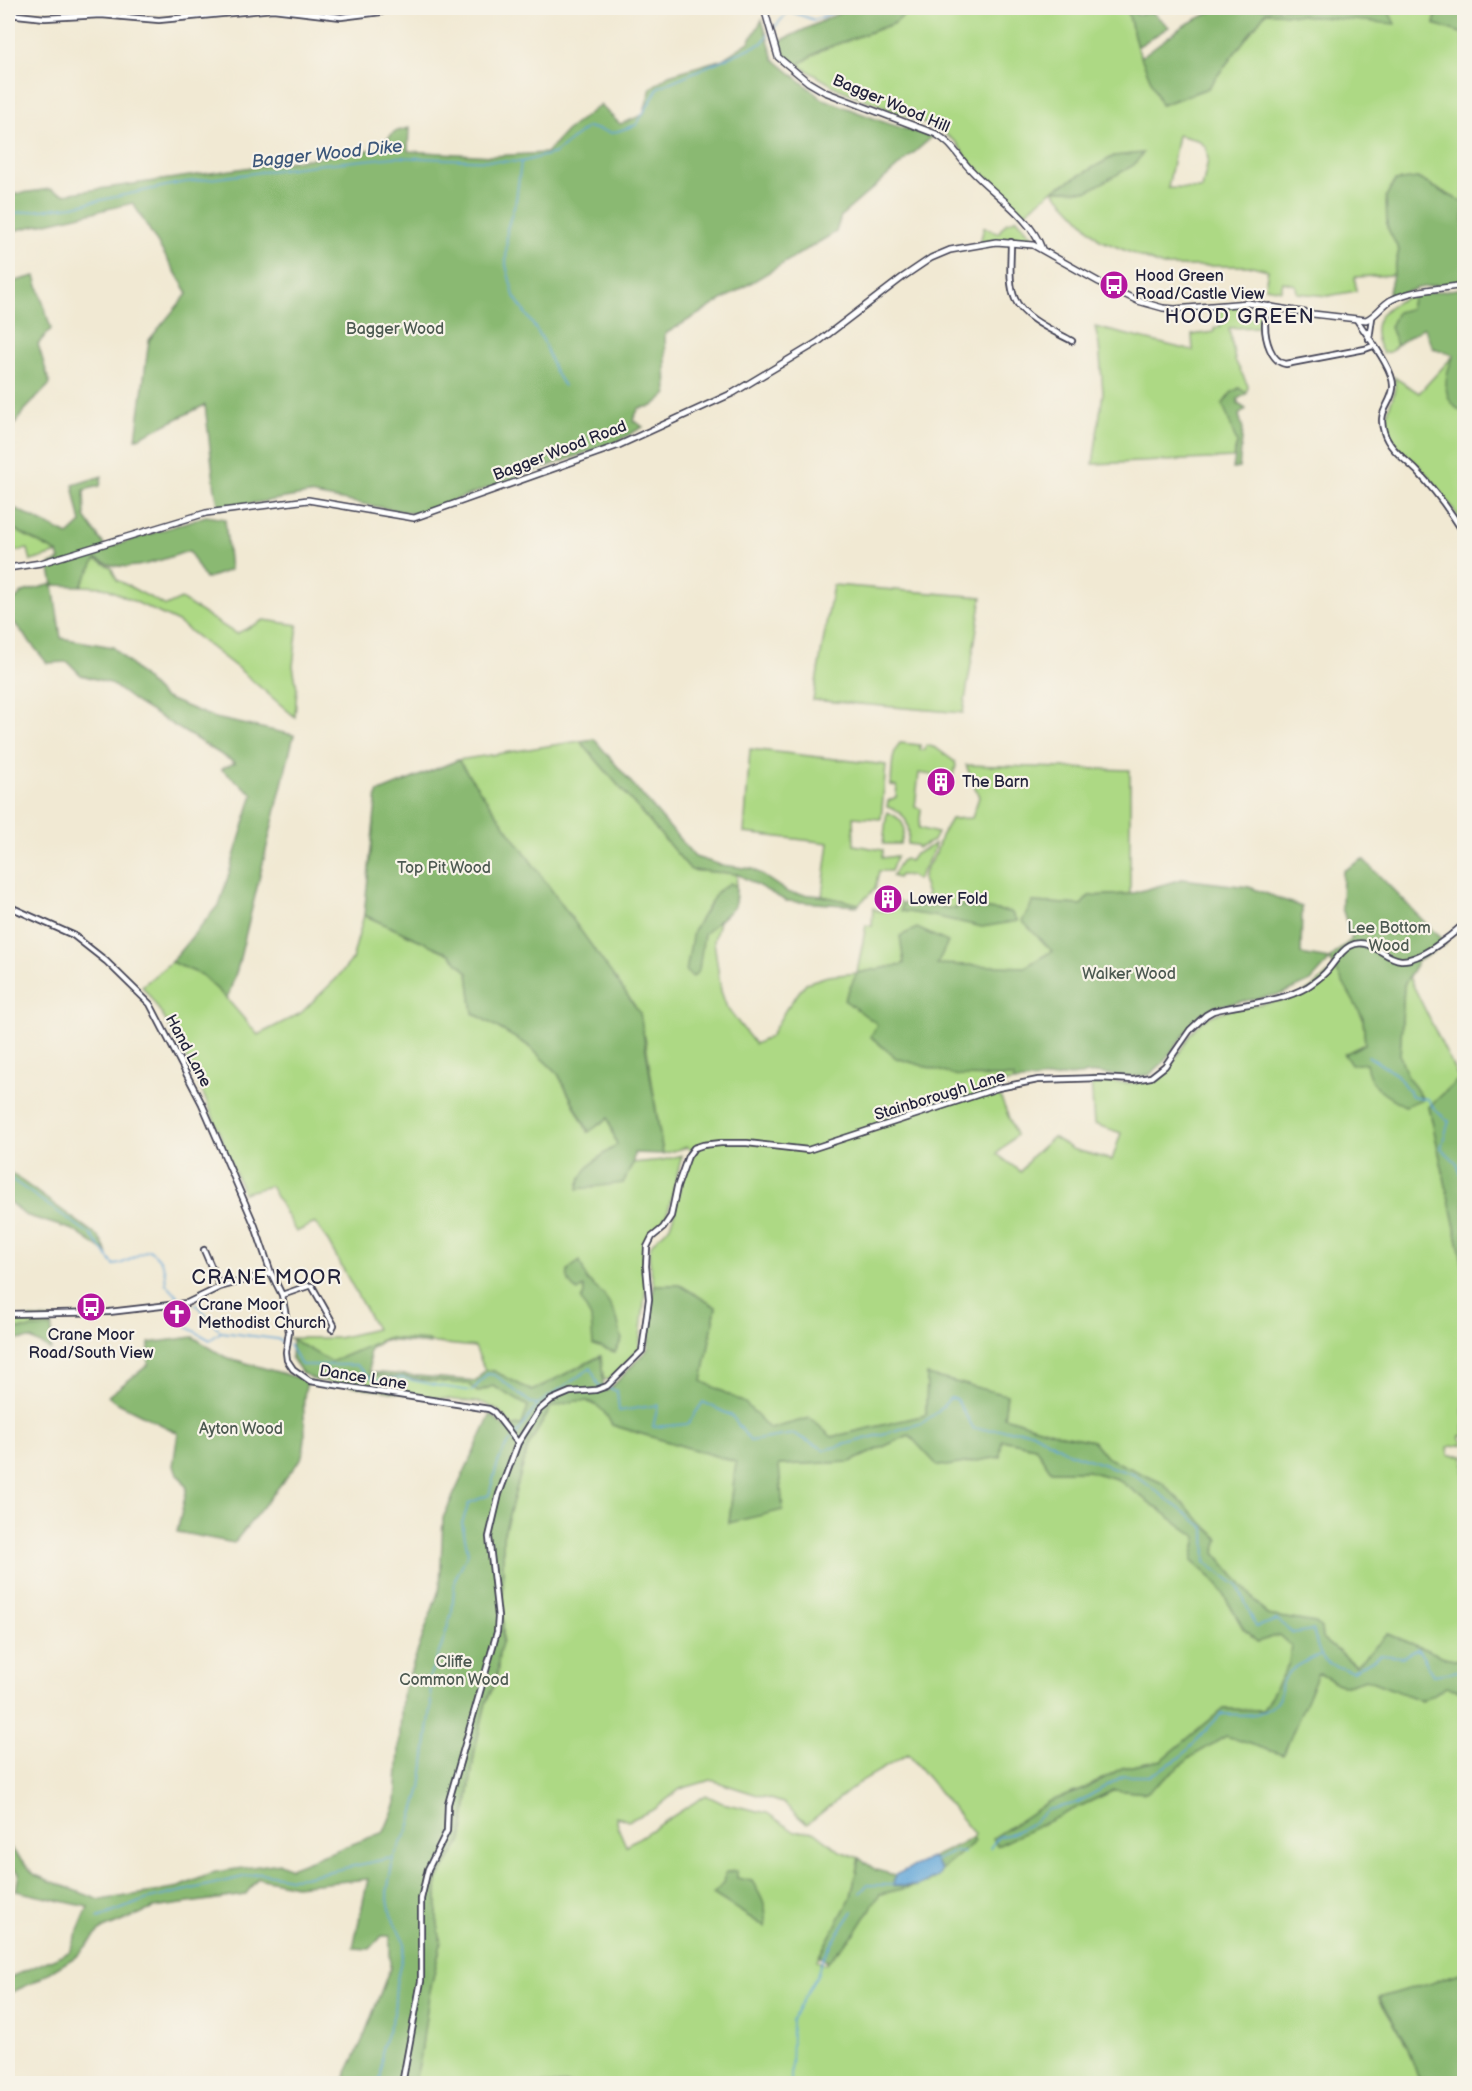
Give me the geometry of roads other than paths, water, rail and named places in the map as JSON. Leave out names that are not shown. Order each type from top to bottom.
[{"type":"street","points":[[8,14],[45,18],[101,15],[159,20],[273,9],[341,17],[395,8]]},
{"type":"street","name":"Bagger Wood Hill","points":[[764,8],[778,57],[825,92],[936,134],[949,142],[965,165],[1024,221],[1039,240],[1042,249]]},
{"type":"street","name":"Bagger Wood Road","points":[[8,568],[41,563],[206,513],[308,500],[414,518],[617,446],[733,393],[818,342],[939,254],[996,242],[1033,245],[1042,249]]},
{"type":"street","points":[[1011,242],[1015,301],[1030,316],[1072,341]]},
{"type":"street","points":[[1042,249],[1099,282],[1138,300],[1156,307],[1175,309],[1248,303],[1357,320],[1372,318],[1390,301],[1404,296],[1464,285]]},
{"type":"street","points":[[1270,306],[1265,325],[1273,357],[1280,363],[1286,364],[1373,346]]},
{"type":"street","points":[[1369,339],[1372,318]]},
{"type":"street","points":[[1357,320],[1391,374],[1393,388],[1383,409],[1384,434],[1400,455],[1443,501],[1464,533]]},
{"type":"street","name":"Hand Lane","points":[[8,906],[74,935],[106,961],[150,1004],[202,1104],[255,1226],[271,1273]]},
{"type":"street","name":"Stainborough Lane","points":[[517,1442],[539,1410],[551,1400],[570,1392],[596,1390],[607,1386],[642,1351],[649,1299],[647,1247],[652,1237],[663,1228],[671,1216],[677,1187],[688,1156],[694,1148],[721,1143],[808,1150],[998,1088],[1038,1080],[1100,1078],[1132,1080],[1151,1077],[1165,1066],[1190,1030],[1213,1011],[1282,997],[1302,989],[1325,972],[1350,946],[1359,943],[1368,944],[1403,960],[1438,944],[1464,924]]},
{"type":"street","points":[[204,1250],[220,1287]]},
{"type":"street","points":[[8,1314],[109,1312],[176,1305],[187,1303],[220,1287],[271,1273]]},
{"type":"street","name":"Dance Lane","points":[[271,1273],[282,1295],[288,1317],[287,1360],[293,1369],[310,1381],[484,1407],[494,1412],[517,1442]]},
{"type":"street","points":[[282,1295],[312,1286],[334,1325],[332,1329]]},
{"type":"street","points":[[402,2084],[421,1982],[421,1899],[428,1869],[447,1831],[448,1804],[497,1632],[498,1617],[489,1537],[499,1494],[517,1442]]},
{"type":"water","points":[[933,1857],[941,1870],[938,1877],[917,1886],[893,1886],[895,1875]]},
{"type":"waterway","name":"Bagger Wood Dike","points":[[773,29],[789,11],[814,20],[844,8]]},
{"type":"waterway","name":"Bagger Wood Dike","points":[[8,214],[73,206],[180,183],[314,165],[395,157],[521,162],[555,153],[587,127],[612,133],[636,125],[659,87],[762,43],[768,35]]},
{"type":"waterway","points":[[521,162],[516,200],[507,229],[506,265],[514,296],[543,340],[555,372],[564,386]]},
{"type":"waterway","points":[[1368,1056],[1397,1075],[1412,1096],[1428,1099],[1435,1110],[1449,1121],[1441,1148],[1457,1163],[1464,1186]]},
{"type":"waterway","points":[[8,1177],[91,1235],[114,1265],[124,1263],[149,1250],[162,1264],[166,1284],[181,1300]]},
{"type":"waterway","points":[[195,1304],[221,1332],[277,1339],[285,1343]]},
{"type":"waterway","points":[[187,1327],[210,1340],[221,1332]]},
{"type":"waterway","points":[[289,1345],[301,1365],[356,1365],[374,1380],[402,1378],[472,1391],[487,1374],[495,1375],[531,1403],[538,1404],[591,1368],[598,1385],[601,1386]]},
{"type":"waterway","points":[[608,1388],[617,1391],[619,1411],[658,1405],[653,1427],[688,1424],[703,1402],[732,1416],[750,1441],[794,1434],[825,1450],[922,1423],[938,1412],[950,1398],[956,1399],[974,1429],[1031,1431],[1070,1453],[1135,1475],[1205,1528],[1206,1563],[1238,1586],[1256,1627],[1277,1620],[1293,1633],[1313,1630],[1318,1649],[1324,1660],[1353,1671],[1381,1655],[1403,1657],[1418,1649],[1434,1675],[1464,1670]]},
{"type":"waterway","points":[[515,1437],[538,1404]]},
{"type":"waterway","points":[[377,2084],[381,2076],[382,2048],[394,2014],[396,1984],[405,1943],[391,1915],[387,1893],[393,1858],[409,1828],[421,1788],[431,1708],[430,1675],[452,1612],[455,1579],[468,1553],[462,1523],[469,1503],[489,1495],[500,1458],[512,1440]]},
{"type":"waterway","points":[[990,1848],[998,1837],[1033,1823],[1047,1810],[1077,1803],[1123,1776],[1149,1776],[1181,1757],[1221,1714],[1254,1714],[1269,1709],[1280,1696],[1281,1684],[1288,1673],[1319,1655]]},
{"type":"waterway","points":[[934,1861],[956,1851],[964,1853]]},
{"type":"waterway","points":[[98,1918],[145,1900],[260,1873],[291,1878],[303,1877],[391,1858]]},
{"type":"waterway","points":[[860,1893],[867,1885],[893,1885]]},
{"type":"waterway","points":[[791,2083],[792,2020],[817,1975],[822,1959],[853,1911]]},
{"type":"place","name":"Hood Green Road/Castle View","points":[[1114,285]]},
{"type":"place","name":"The Barn","points":[[941,782]]},
{"type":"place","name":"Lower Fold","points":[[888,899]]},
{"type":"place","name":"Crane Moor Road/South View","points":[[91,1307]]},
{"type":"place","name":"Crane Moor Methodist Church","points":[[177,1314]]},
{"type":"district","name":"HOOD GREEN","points":[[1240,317]]},
{"type":"district","name":"CRANE MOOR","points":[[267,1278]]},
{"type":"park label","name":"Bagger Wood","points":[[395,329]]},
{"type":"park label","name":"Top Pit Wood","points":[[444,868]]},
{"type":"park label","name":"Lee Bottom Wood","points":[[1389,937]]},
{"type":"park label","name":"Walker Wood","points":[[1129,974]]},
{"type":"park label","name":"Ayton Wood","points":[[241,1429]]},
{"type":"park label","name":"Cliffe Common Wood","points":[[454,1671]]}]
